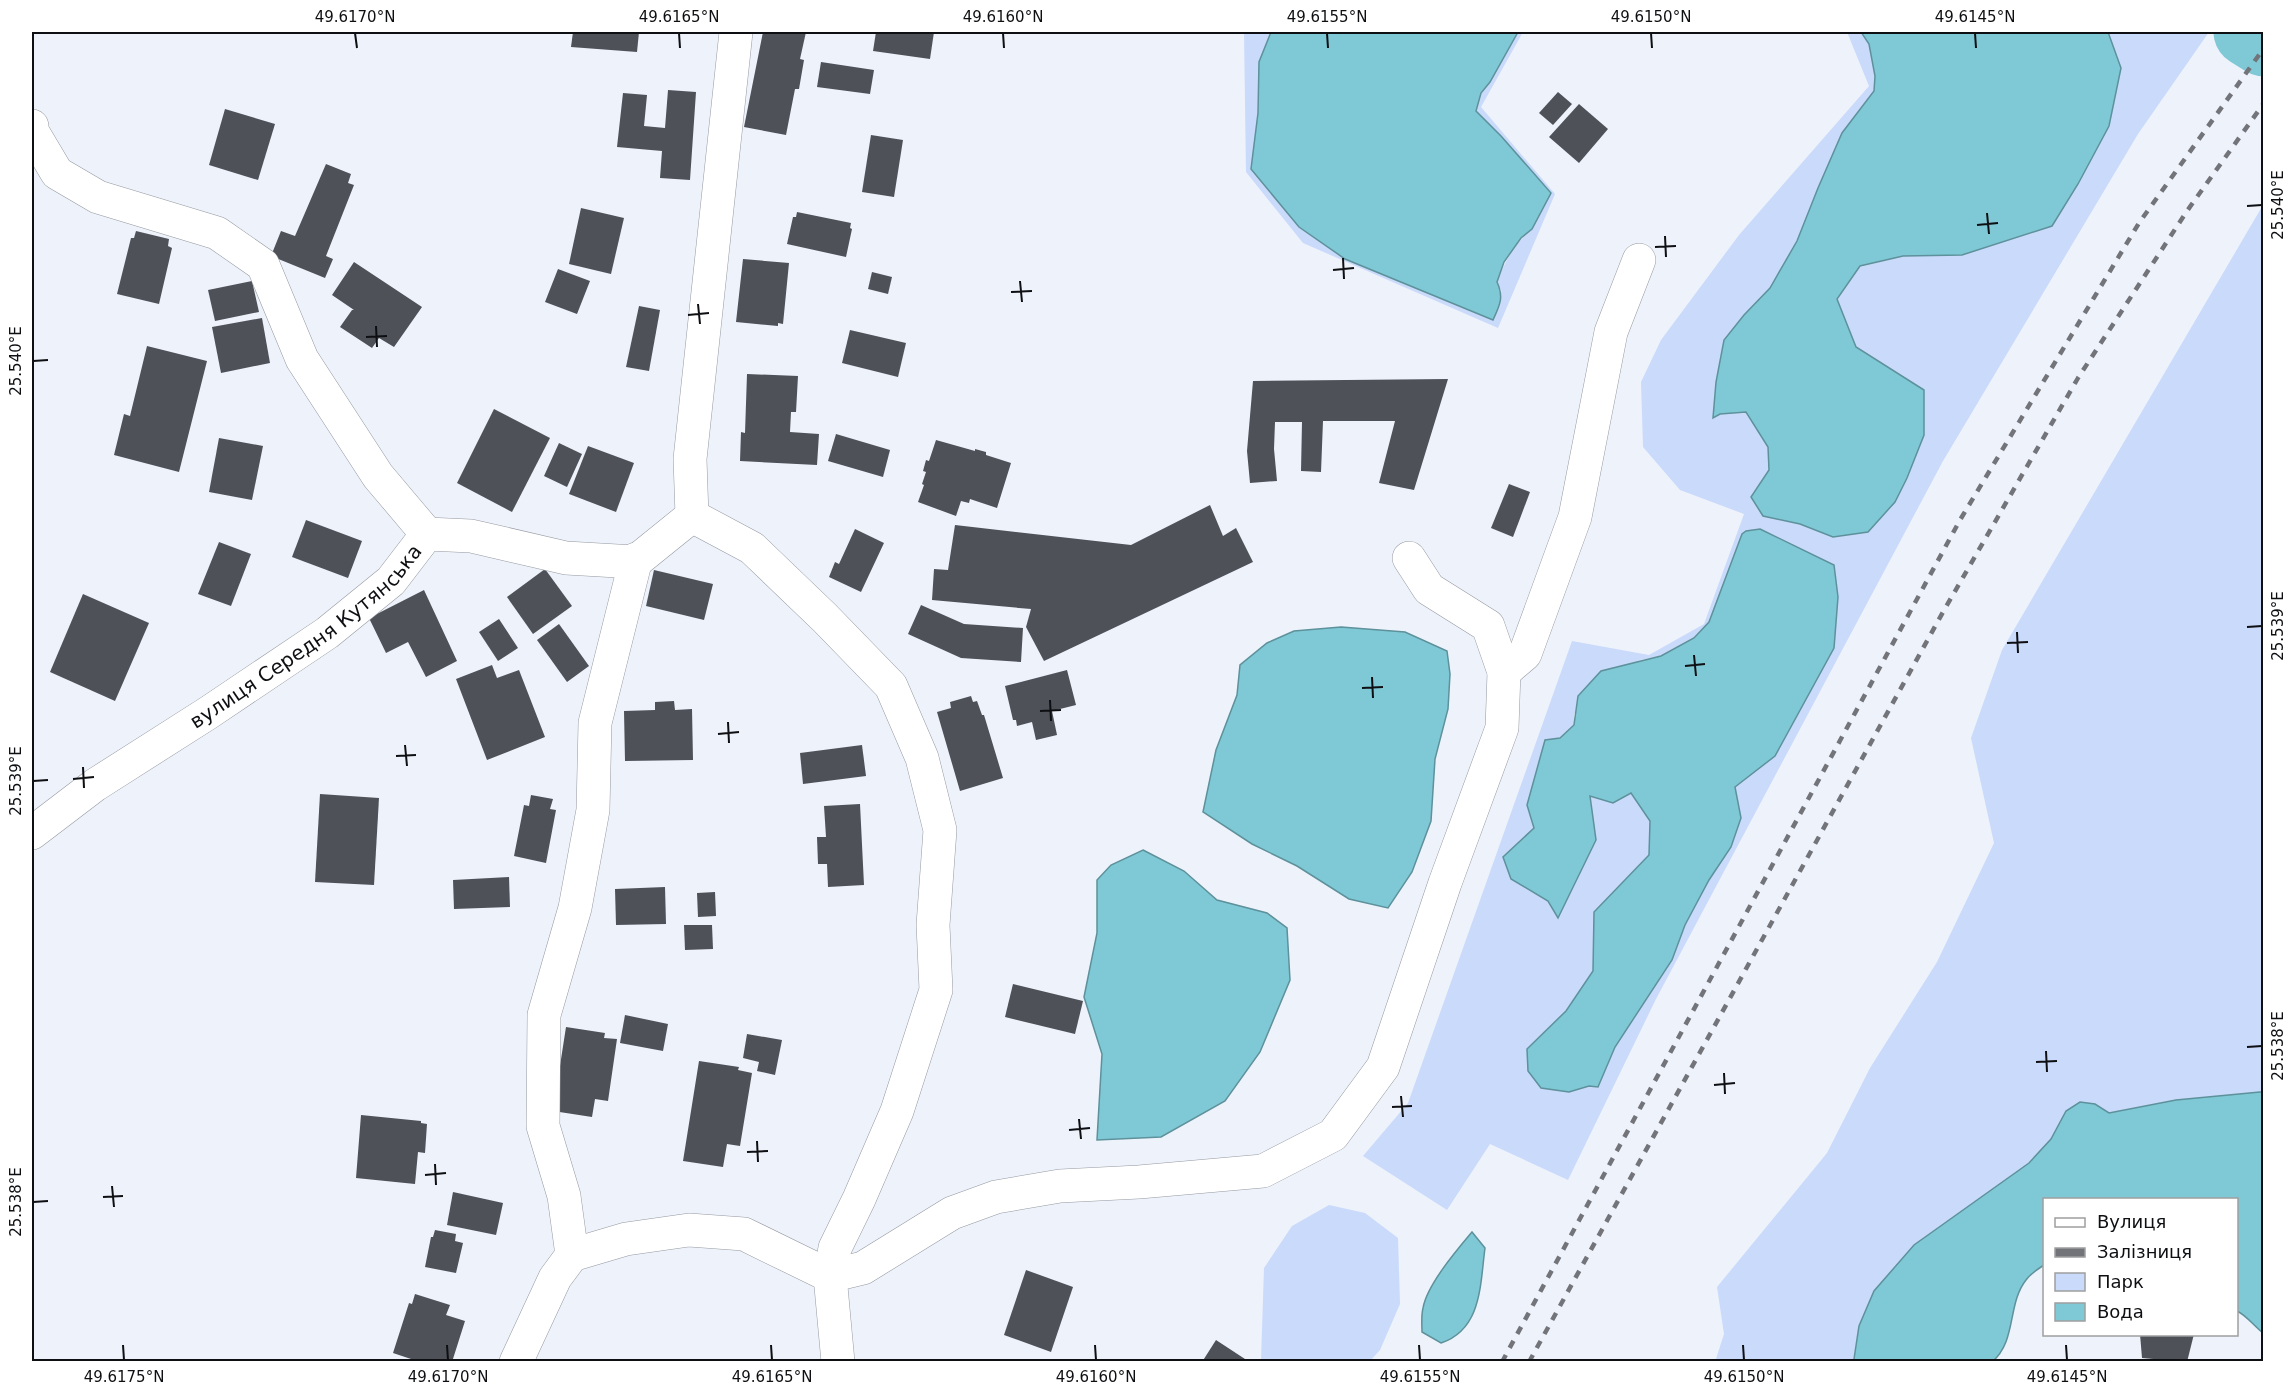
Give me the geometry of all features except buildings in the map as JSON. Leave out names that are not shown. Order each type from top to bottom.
[{"type":"street","points":[[692,516],[690,459],[736,32]]},
{"type":"street","points":[[32,126],[32,131],[57,173],[98,197],[217,233],[263,265],[302,359],[378,476],[427,534]]},
{"type":"street","points":[[1504,672],[1525,654],[1575,517],[1611,332],[1640,260]]},
{"type":"street","points":[[572,1255],[564,1196],[543,1126],[544,1015],[575,908],[593,810],[595,723],[635,560],[692,516]]},
{"type":"street","points":[[692,516],[752,548],[891,686],[922,758],[940,830],[933,925],[936,990],[897,1111],[835,1248],[830,1276],[838,1362]]},
{"type":"street","name":"вулиця Середня Кутянська","points":[[32,833],[94,785],[208,713],[327,633],[391,581],[427,534],[471,536],[566,558],[635,560]]},
{"type":"street","points":[[516,1362],[555,1278],[572,1255],[626,1239],[689,1230],[744,1234],[830,1276],[863,1268],[952,1213],[996,1197],[1060,1186],[1139,1182],[1263,1171],[1334,1135],[1383,1066],[1445,883],[1502,728],[1504,672],[1488,626],[1429,589],[1409,558]]},
{"type":"green space","points":[[1244,32],[1271,32],[1259,62],[1258,113],[1502,292],[1497,282],[1503,267],[1516,246],[1532,229],[1501,136],[1476,111],[1481,93],[1490,82],[1518,32],[1523,32],[1481,107],[1555,194],[1498,328],[1303,243],[1246,172]]},
{"type":"green space","points":[[1847,32],[1861,32],[1869,44],[1875,76],[1874,91],[1842,133],[1797,241],[1770,288],[1724,340],[1716,382],[1713,417],[1720,414],[1746,412],[1768,447],[1769,470],[1751,497],[1763,516],[1800,524],[1833,537],[1895,502],[1924,435],[1901,375],[1856,347],[1837,299],[1860,267],[1903,256],[1962,255],[2052,226],[2109,126],[2121,68],[2108,32],[2209,32],[2138,134],[1943,461],[1656,999],[1568,1180],[1490,1144],[1447,1210],[1363,1156],[1408,1103],[1572,641],[1649,655],[1704,624],[1744,514],[1680,490],[1643,447],[1641,382],[1661,340],[1739,235],[1869,86]],"holes":[[[1760,529],[1834,565],[1838,597],[1834,648],[1815,680],[1735,787],[1731,847],[1709,880],[1685,925],[1672,960],[1615,1047],[1597,1087],[1589,1086],[1569,1092],[1527,1049],[1566,1011],[1593,971],[1594,912],[1649,855],[1650,821],[1631,793],[1590,796],[1596,840],[1585,862],[1548,901],[1511,879],[1503,858],[1534,828],[1554,738],[1560,738],[1574,725],[1574,714],[1640,660],[1661,656],[1694,638],[1709,622],[1742,534]]]},
{"type":"green space","points":[[2263,205],[2263,1097],[2078,1122],[1859,1326],[1853,1361],[1715,1362],[1724,1334],[1717,1287],[1827,1153],[1870,1068],[1937,962],[1994,843],[1971,738],[2002,650]]},
{"type":"green space","points":[[1329,1205],[1365,1213],[1398,1238],[1400,1304],[1380,1350],[1370,1361],[1261,1361],[1264,1268],[1292,1226]]},
{"type":"water","points":[[1271,32],[1518,32],[1490,82],[1481,93],[1476,111],[1551,193],[1532,229],[1521,238],[1504,262],[1497,282],[1500,301],[1493,320],[1345,259],[1299,227],[1251,169],[1258,113],[1259,62]]},
{"type":"water","points":[[1861,32],[2108,32],[2121,68],[2109,126],[2052,226],[1962,255],[1903,256],[1860,266],[1837,299],[1856,347],[1924,390],[1924,435],[1895,502],[1868,532],[1833,537],[1800,524],[1763,516],[1751,497],[1769,470],[1768,447],[1746,412],[1720,414],[1713,418],[1716,382],[1724,340],[1770,288],[1797,241],[1842,133],[1874,91],[1875,76],[1869,44]]},
{"type":"water","points":[[1760,529],[1834,565],[1838,597],[1834,648],[1775,756],[1735,787],[1741,818],[1731,847],[1709,880],[1685,925],[1672,960],[1615,1047],[1598,1087],[1589,1086],[1569,1092],[1541,1088],[1528,1071],[1527,1049],[1566,1011],[1593,971],[1594,912],[1649,855],[1650,821],[1631,793],[1613,803],[1590,796],[1596,840],[1558,918],[1548,901],[1511,879],[1503,857],[1534,828],[1527,805],[1545,740],[1560,738],[1574,725],[1578,696],[1601,671],[1661,656],[1694,638],[1709,622],[1742,534],[1746,531]]},
{"type":"water","points":[[1341,627],[1405,632],[1447,651],[1450,674],[1448,709],[1435,759],[1431,821],[1412,872],[1388,908],[1349,899],[1297,866],[1252,844],[1203,812],[1216,750],[1237,695],[1240,665],[1267,643],[1294,631]]},
{"type":"water","points":[[1143,850],[1184,871],[1217,900],[1267,913],[1287,928],[1290,980],[1260,1052],[1225,1101],[1161,1137],[1097,1140],[1102,1054],[1084,997],[1097,933],[1097,880],[1111,865]]},
{"type":"water","points":[[2264,1092],[2263,1333],[2238,1312],[2238,1198],[2043,1198],[2043,1266],[2026,1280],[2020,1290],[2005,1344],[1992,1362],[1857,1362],[1854,1359],[1859,1326],[1874,1291],[1914,1245],[2029,1163],[2051,1139],[2066,1111],[2080,1102],[2095,1104],[2109,1113],[2176,1100]]},
{"type":"water","points":[[1472,1232],[1485,1248],[1480,1291],[1472,1317],[1454,1336],[1441,1343],[1422,1332],[1423,1308],[1436,1279]]},
{"type":"waterway","points":[[2248,32],[2264,42]]},
{"type":"railway","points":[[1502,1362],[1960,520],[2139,223],[2264,48]]},
{"type":"railway","points":[[1529,1362],[1943,612],[2078,378],[2187,211],[2264,103]]}]
